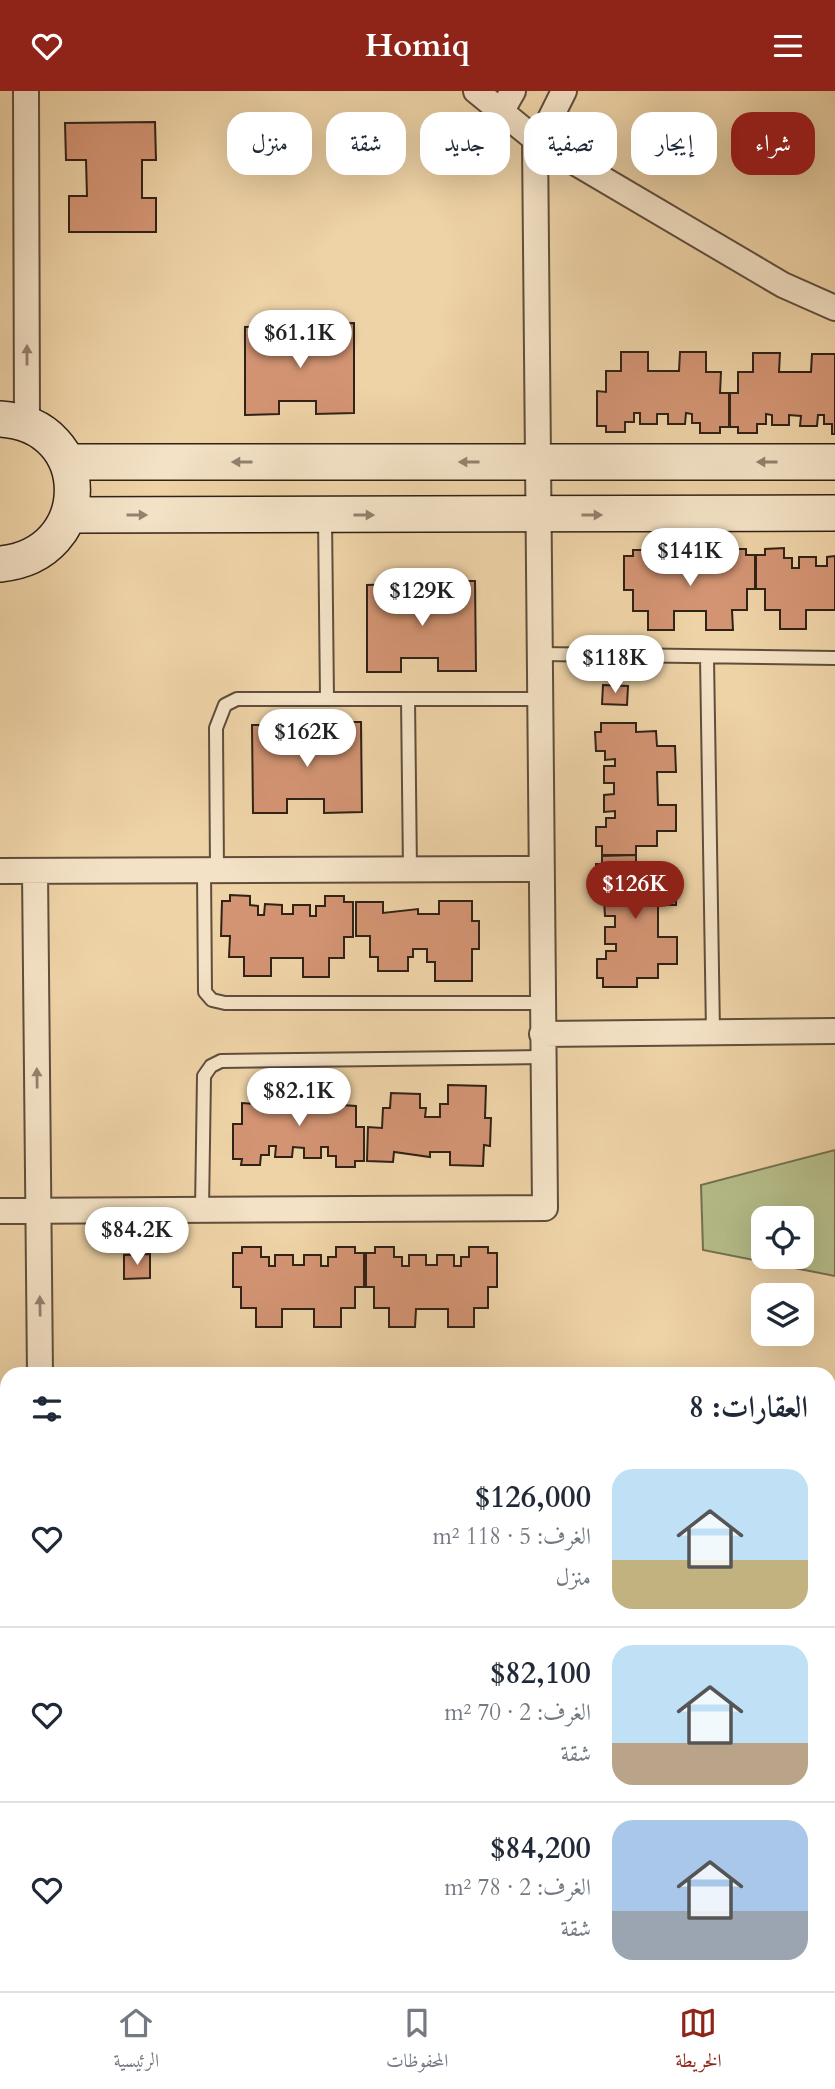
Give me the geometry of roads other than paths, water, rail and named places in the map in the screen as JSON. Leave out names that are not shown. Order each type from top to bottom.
[{"type":"street","points":[[0,563],[26,559],[48,547],[64,528],[72,504],[72,479],[67,462],[48,436],[13,422],[26,91]]},
{"type":"street","points":[[476,91],[507,101],[524,123]]},
{"type":"street","points":[[552,112],[564,91]]},
{"type":"street","points":[[0,1211],[545,1208],[537,175]]},
{"type":"street","points":[[596,175],[783,285],[835,309]]},
{"type":"street","points":[[67,462],[835,462]]},
{"type":"street","points":[[69,515],[539,516],[835,513]]},
{"type":"street","points":[[0,871],[541,869]]},
{"type":"street","points":[[35,871],[40,1367]]},
{"type":"street","points":[[542,1045],[713,1032],[835,1031]]},
{"type":"lane","points":[[325,515],[327,699]]},
{"type":"lane","points":[[540,654],[835,658]]},
{"type":"lane","points":[[707,658],[713,1032]]},
{"type":"lane","points":[[540,699],[237,699],[225,705],[216,728],[205,992],[212,1000],[225,1003],[542,1003]]},
{"type":"lane","points":[[408,699],[410,870]]},
{"type":"lane","points":[[202,1210],[204,1076],[211,1066],[221,1061],[542,1045]]}]
